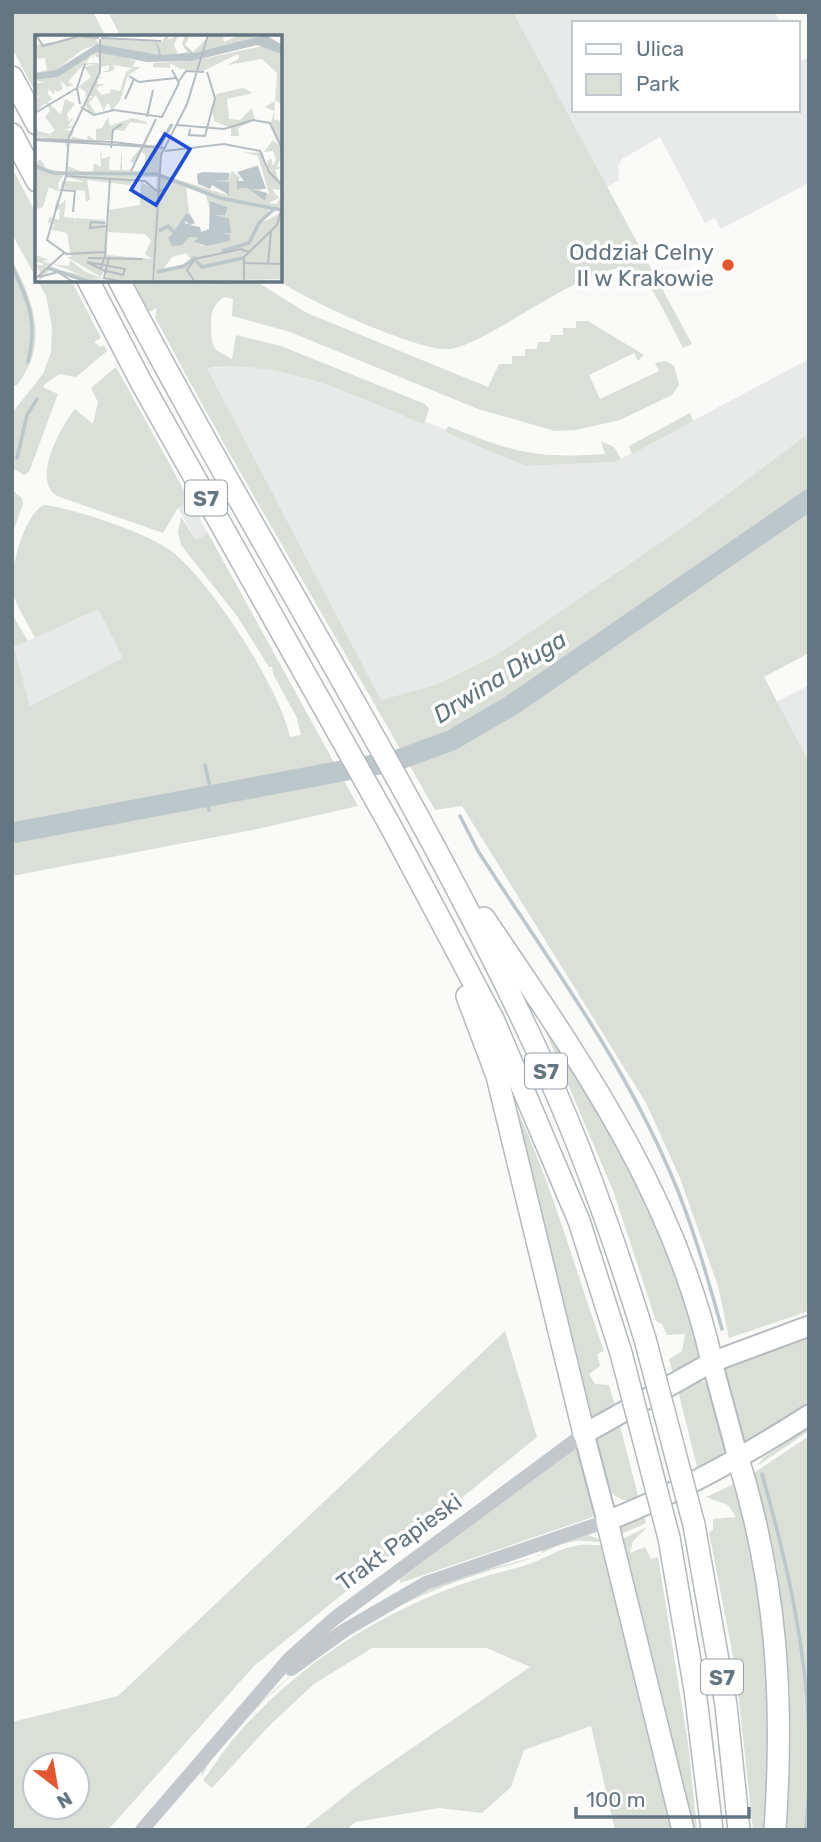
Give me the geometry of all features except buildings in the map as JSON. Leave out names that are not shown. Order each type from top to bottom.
[{"type":"highway","points":[[12,77],[35,120]]},
{"type":"highway","points":[[12,134],[35,177]]},
{"type":"highway","name":"S7","points":[[89,282],[141,382],[391,827],[494,1021],[528,1094],[579,1221],[621,1353],[668,1538],[695,1690],[712,1830]]},
{"type":"highway","name":"S7","points":[[120,282],[163,364],[417,817],[511,995],[566,1115],[620,1257],[645,1339],[694,1525],[726,1704],[739,1830]]},
{"type":"highway","points":[[417,817],[592,1081],[634,1150],[671,1232],[705,1331],[712,1362]]},
{"type":"highway","points":[[424,890],[497,1076],[584,1434]]},
{"type":"highway","points":[[738,1458],[772,1605],[781,1747],[775,1830]]},
{"type":"highway","points":[[607,1521],[683,1830]]},
{"type":"main road","points":[[809,1326],[712,1362],[584,1434],[607,1521],[674,1493],[809,1415]]},
{"type":"main road","points":[[712,1362],[738,1458]]},
{"type":"street","name":"Trakt Papieski","points":[[142,1830],[289,1659],[335,1618],[584,1434]]},
{"type":"street","name":"Trakt Papieski","points":[[252,1701],[345,1630],[425,1583],[607,1521]]},
{"type":"shaded area","points":[[513,12],[775,12],[779,21],[572,21],[572,112],[800,112],[800,59],[809,57],[809,183],[721,229],[715,218],[705,223],[660,137],[622,159],[618,166],[619,180],[607,187]]},
{"type":"shaded area","points":[[809,359],[809,433],[686,525],[498,654],[438,684],[381,700],[207,368],[249,366],[302,374],[442,428],[526,466],[615,462]]},
{"type":"shaded area","points":[[190,501],[208,533],[196,540],[178,508]]},
{"type":"shaded area","points":[[98,609],[123,658],[30,706],[14,647]]},
{"type":"shaded area","points":[[809,685],[809,762],[776,702]]},
{"type":"green space","points":[[12,12],[93,12],[105,35],[35,35],[35,91],[12,48]]},
{"type":"green space","points":[[108,12],[513,12],[692,344],[683,348],[655,294],[642,276],[637,271],[621,268],[599,273],[574,284],[493,331],[450,349],[414,343],[389,334],[291,289],[281,282],[282,35],[120,35]]},
{"type":"green space","points":[[12,168],[35,211],[35,276],[12,234]]},
{"type":"green space","points":[[12,260],[27,292],[35,323],[33,355],[16,386],[12,384]]},
{"type":"green space","points":[[38,282],[72,282],[101,338],[94,342],[100,347],[104,345],[107,351],[76,377],[59,374],[44,385],[43,387],[58,394],[29,472],[24,475],[12,468],[12,413],[43,374],[51,352],[52,327],[46,296]]},
{"type":"green space","points":[[134,282],[257,282],[307,313],[488,387],[499,364],[512,364],[512,356],[525,356],[525,349],[537,349],[538,342],[550,342],[551,335],[563,335],[563,328],[576,328],[576,321],[588,321],[644,355],[638,361],[634,353],[589,375],[600,399],[659,371],[655,363],[666,361],[674,366],[679,385],[672,395],[620,420],[576,430],[555,431],[478,409],[290,332],[232,316],[233,299],[225,297],[215,305],[211,316],[212,342],[216,350],[232,359],[236,335],[281,346],[425,404],[429,409],[424,424],[345,391],[292,374],[265,369],[207,368],[381,700],[438,684],[498,654],[686,525],[809,433],[809,653],[764,677],[809,762],[809,1311],[729,1338],[718,1286],[680,1178],[646,1103],[462,806],[435,810],[188,379],[155,317],[157,308],[149,312]]},
{"type":"green space","points":[[116,367],[190,501],[178,508],[163,533],[57,496],[50,488],[47,478],[51,453],[63,428],[75,409],[93,424],[98,402],[91,388]]},
{"type":"green space","points":[[690,413],[693,421],[632,454],[629,446]]},
{"type":"green space","points":[[448,426],[507,448],[541,454],[605,454],[601,441],[614,447],[621,459],[615,462],[526,466],[445,432]]},
{"type":"green space","points":[[12,490],[22,498],[23,504],[12,535]]},
{"type":"green space","points":[[44,505],[109,522],[145,536],[170,550],[204,585],[241,636],[273,691],[290,737],[301,735],[297,718],[273,674],[272,667],[269,667],[237,616],[181,545],[178,532],[181,517],[196,540],[208,533],[358,806],[257,829],[12,876],[12,614],[28,641],[14,647],[30,706],[123,658],[98,609],[35,638],[15,600],[12,579],[20,542],[31,519]]},
{"type":"green space","points":[[537,1011],[570,1059],[658,1214],[703,1358],[673,1373],[669,1359],[682,1351],[685,1334],[667,1335],[662,1324],[656,1321],[614,1193]]},
{"type":"green space","points":[[508,1090],[548,1186],[604,1351],[597,1354],[600,1366],[589,1374],[595,1384],[609,1385],[615,1405],[592,1417]]},
{"type":"green space","points":[[505,1331],[537,1437],[255,1665],[108,1830],[12,1830],[12,1722],[118,1696]]},
{"type":"green space","points":[[809,1338],[809,1403],[744,1444],[722,1370]]},
{"type":"green space","points":[[697,1379],[713,1386],[728,1448],[724,1456],[698,1471],[677,1386]]},
{"type":"green space","points":[[618,1418],[639,1499],[616,1497],[608,1487],[598,1454],[599,1434]]},
{"type":"green space","points":[[809,1428],[809,1431],[757,1466],[763,1458]]},
{"type":"green space","points":[[809,1436],[809,1830],[783,1830],[790,1693],[777,1568],[754,1473]]},
{"type":"green space","points":[[578,1447],[595,1514],[593,1517],[400,1583],[400,1579]]},
{"type":"green space","points":[[738,1482],[772,1653],[767,1830],[753,1830],[736,1672],[709,1532],[713,1530],[713,1519],[736,1517],[728,1505],[706,1497]]},
{"type":"green space","points":[[643,1514],[646,1523],[617,1536],[620,1522]]},
{"type":"green space","points":[[647,1527],[633,1541],[630,1553],[645,1547],[651,1559],[658,1557],[688,1743],[697,1830],[689,1830],[618,1541]]},
{"type":"green space","points":[[588,1535],[604,1541],[569,1542],[541,1554],[543,1549]]},
{"type":"green space","points":[[607,1545],[677,1830],[615,1830],[591,1726],[524,1750],[511,1787],[482,1813],[439,1808],[355,1822],[347,1830],[302,1830],[364,1781],[530,1667],[487,1648],[372,1648],[314,1684],[269,1726],[212,1788],[203,1780],[235,1737],[264,1706],[296,1678],[364,1630],[439,1593],[479,1579],[527,1565],[568,1548]]},
{"type":"green space","points":[[533,1557],[473,1576],[389,1611],[313,1658],[376,1616],[411,1598],[448,1582]]},
{"type":"green space","points":[[313,1658],[285,1682],[257,1707],[277,1687]]},
{"type":"green space","points":[[238,1727],[213,1757],[201,1777],[203,1765]]},
{"type":"waterway","points":[[12,266],[23,291],[32,323],[28,362]]},
{"type":"waterway","points":[[17,458],[27,415],[37,399]]},
{"type":"waterway","name":"Drwina Długa","points":[[12,833],[395,761],[452,740],[512,705],[809,500]]},
{"type":"waterway","points":[[205,765],[212,796]]},
{"type":"waterway","points":[[206,797],[209,810]]},
{"type":"waterway","points":[[460,816],[478,851],[605,1047],[650,1129],[685,1210],[722,1329]]},
{"type":"waterway","points":[[762,1474],[779,1538],[799,1634],[809,1733]]},
{"type":"waterway","points":[[806,1830],[809,1787]]},
{"type":"place","name":"Oddział Celny II w Krakowie","points":[[728,265]]}]
